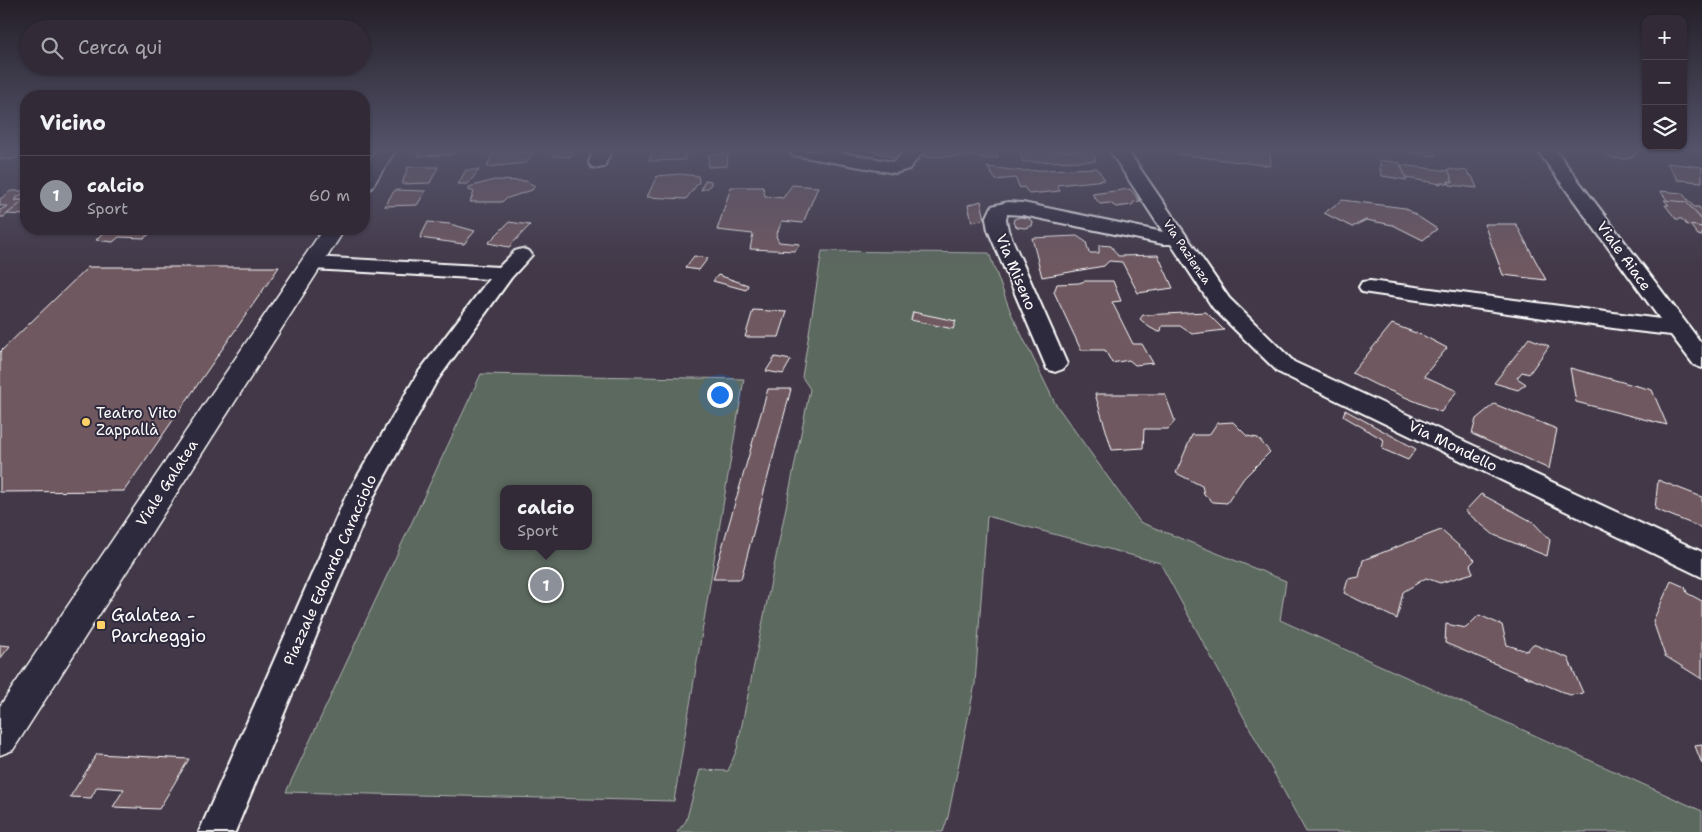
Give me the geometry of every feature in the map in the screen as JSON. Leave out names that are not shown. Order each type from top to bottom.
[{"type":"main road","name":"Viale Galatea","points":[[0,738],[330,235]]},
{"type":"street","name":"Via Pazienza","points":[[1146,190],[1221,302]]},
{"type":"street","name":"Viale Aiace","points":[[1576,190],[1677,328],[1699,352]]},
{"type":"street","name":"Via Miseno","points":[[1055,364],[998,230],[996,219],[1000,210],[1023,208],[1163,238],[1179,238]]},
{"type":"street","name":"Piazzale Edoardo Caracciolo","points":[[217,832],[360,496],[426,378],[513,264],[312,263]]},
{"type":"street","points":[[1370,287],[1627,323],[1677,328]]},
{"type":"street","name":"Via Mondello","points":[[1221,302],[1286,367],[1702,565]]},
{"type":"green space","points":[[822,251],[989,253],[1011,313],[1055,403],[1140,522],[1286,581],[1280,620],[1702,811],[1702,832],[1306,832],[1160,563],[987,516],[975,684],[948,817],[943,832],[677,832],[686,821],[700,770],[728,771],[737,749],[810,389],[802,377]]},
{"type":"green space","points":[[481,374],[744,379],[674,801],[286,792]]},
{"type":"building","points":[[395,190],[426,191],[417,205],[384,206]]},
{"type":"building","points":[[469,190],[532,190],[505,199],[502,202],[470,202],[474,192]]},
{"type":"building","points":[[650,190],[693,190],[686,199],[647,197]]},
{"type":"building","points":[[730,190],[764,190],[765,196],[783,198],[789,190],[817,190],[803,223],[782,221],[776,236],[779,242],[800,244],[795,251],[750,249],[753,234],[717,230]]},
{"type":"building","points":[[1026,190],[1060,191],[1029,194]]},
{"type":"building","points":[[1131,190],[1140,201],[1134,202],[1132,205],[1116,207],[1110,203],[1100,204],[1092,194]]},
{"type":"building","points":[[11,191],[20,191],[20,196],[14,200],[20,200],[20,204],[4,217],[0,217],[0,210],[8,206],[0,206],[0,199]]},
{"type":"building","points":[[1660,191],[1682,193],[1694,207],[1699,207],[1702,211],[1702,220],[1686,202],[1668,201]]},
{"type":"building","points":[[1342,200],[1405,208],[1437,229],[1423,240],[1393,225],[1366,220],[1352,227],[1324,213]]},
{"type":"building","points":[[1664,200],[1686,202],[1702,220],[1702,227],[1687,225],[1682,219],[1676,219],[1665,205],[1669,205]]},
{"type":"building","points":[[981,201],[985,219],[972,222],[968,205]]},
{"type":"building","points":[[20,204],[20,215],[7,214]]},
{"type":"building","points":[[1020,217],[1028,218],[1033,222],[1032,226],[1025,228],[1017,227],[1013,223],[1014,219]]},
{"type":"building","points":[[428,222],[450,224],[475,231],[464,244],[420,238]]},
{"type":"building","points":[[509,222],[530,225],[509,247],[488,243]]},
{"type":"building","points":[[1484,224],[1516,224],[1546,280],[1503,275]]},
{"type":"building","points":[[1690,225],[1702,227],[1702,236],[1698,235]]},
{"type":"building","points":[[101,235],[148,235],[144,238],[119,237],[113,242],[96,240]]},
{"type":"building","points":[[1077,236],[1086,242],[1089,253],[1099,253],[1099,245],[1111,246],[1118,256],[1158,255],[1173,288],[1138,293],[1122,262],[1109,261],[1104,266],[1042,277],[1032,238]]},
{"type":"building","points":[[694,256],[708,258],[699,270],[685,268]]},
{"type":"building","name":"Teatro Vito Zappallà","points":[[88,267],[279,267],[124,491],[0,492],[0,352]]},
{"type":"building","points":[[718,275],[748,285],[746,290],[713,281]]},
{"type":"building","points":[[1113,281],[1121,301],[1112,302],[1133,344],[1142,344],[1153,363],[1135,365],[1129,360],[1112,363],[1105,350],[1081,350],[1054,292],[1057,284]]},
{"type":"building","points":[[753,310],[787,312],[779,337],[745,337]]},
{"type":"building","points":[[913,312],[956,321],[953,329],[911,320]]},
{"type":"building","points":[[1206,312],[1224,330],[1192,334],[1180,326],[1162,326],[1161,331],[1158,332],[1140,319],[1143,315]]},
{"type":"building","points":[[1392,324],[1424,336],[1447,348],[1424,376],[1457,391],[1441,412],[1352,373]]},
{"type":"building","points":[[1529,338],[1549,346],[1529,374],[1522,372],[1517,378],[1526,384],[1518,390],[1494,383]]},
{"type":"building","points":[[775,357],[791,360],[783,374],[766,371]]},
{"type":"building","points":[[1570,368],[1652,390],[1667,425],[1576,402]]},
{"type":"building","points":[[768,389],[791,389],[741,579],[713,579]]},
{"type":"building","points":[[1095,394],[1165,394],[1175,421],[1168,429],[1144,429],[1143,448],[1112,450]]},
{"type":"building","points":[[1494,404],[1557,429],[1549,469],[1472,434],[1476,419]]},
{"type":"building","points":[[1345,410],[1416,449],[1408,460],[1382,449],[1384,440],[1343,416]]},
{"type":"building","points":[[1233,422],[1247,436],[1258,438],[1270,452],[1244,478],[1227,503],[1213,502],[1204,494],[1202,486],[1176,473],[1192,435],[1209,435],[1217,423]]},
{"type":"building","points":[[1658,480],[1702,497],[1702,528],[1655,509]]},
{"type":"building","points":[[1481,494],[1533,522],[1550,540],[1547,556],[1494,535],[1465,511]]},
{"type":"building","points":[[1441,530],[1475,560],[1470,565],[1473,573],[1440,583],[1426,578],[1403,592],[1397,619],[1344,593],[1348,579],[1359,577],[1363,560]]},
{"type":"building","points":[[1671,581],[1685,587],[1687,593],[1702,601],[1702,679],[1665,656],[1653,621]]},
{"type":"building","points":[[1479,615],[1502,625],[1507,645],[1527,651],[1533,644],[1568,658],[1583,693],[1570,695],[1445,643],[1446,624],[1466,628]]},
{"type":"building","points":[[0,645],[10,646],[0,659]]},
{"type":"building","points":[[1702,745],[1702,764],[1695,746]]},
{"type":"building","points":[[97,754],[189,759],[159,809],[113,807],[124,789],[97,787],[91,798],[70,797]]},
{"type":"place","name":"Teatro Vito Zappallà","points":[[86,422]]},
{"type":"place","name":"calcio","points":[[546,585]]},
{"type":"place","name":"Galatea - Parcheggio","points":[[101,625]]}]
